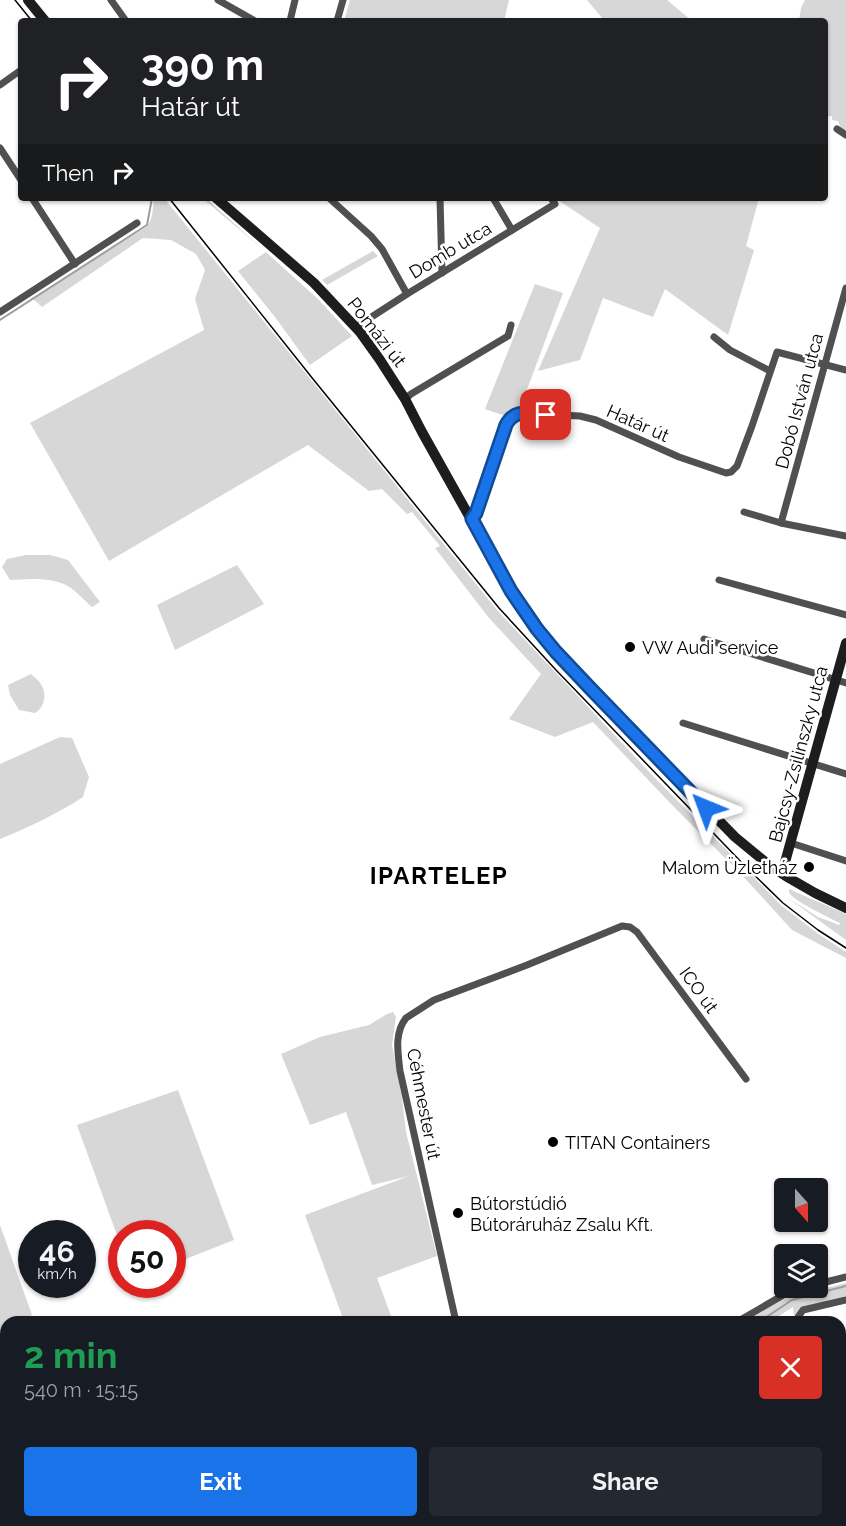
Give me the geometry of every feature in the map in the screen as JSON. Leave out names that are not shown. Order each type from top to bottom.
[{"type":"main road","points":[[28,0],[43,18]]},
{"type":"main road","name":"Pomázi út","points":[[219,201],[314,283],[356,327],[405,399],[520,606],[556,652],[718,821],[746,846],[782,873],[846,908]]},
{"type":"main road","name":"Bajcsy-Zsilinszky utca","points":[[782,873],[813,763],[841,681],[846,643]]},
{"type":"street","points":[[111,0],[124,18]]},
{"type":"street","points":[[218,0],[230,3],[251,18]]},
{"type":"street","points":[[291,18],[295,0]]},
{"type":"street","points":[[338,18],[343,0]]},
{"type":"street","points":[[0,85],[18,72]]},
{"type":"street","points":[[837,129],[846,135]]},
{"type":"street","points":[[0,148],[18,175]]},
{"type":"street","points":[[34,201],[75,264]]},
{"type":"street","points":[[332,201],[382,249],[407,294]]},
{"type":"street","points":[[440,201],[442,273]]},
{"type":"street","points":[[495,201],[512,230]]},
{"type":"street","name":"Domb utca","points":[[356,327],[555,204],[553,201]]},
{"type":"street","points":[[0,312],[137,223]]},
{"type":"street","name":"Dobó István utca","points":[[781,523],[846,288]]},
{"type":"street","points":[[405,399],[508,336],[511,325]]},
{"type":"street","points":[[714,338],[730,350],[770,371]]},
{"type":"street","name":"Határ út","points":[[472,519],[506,425],[509,418],[516,413],[580,416],[596,420],[678,457],[726,473],[731,472],[737,466],[777,352],[824,365]]},
{"type":"street","points":[[824,365],[846,370]]},
{"type":"street","points":[[744,512],[781,523],[846,536]]},
{"type":"street","points":[[719,580],[846,615]]},
{"type":"street","points":[[704,639],[841,681]]},
{"type":"street","points":[[683,723],[846,774]]},
{"type":"street","points":[[790,843],[846,861]]},
{"type":"street","name":"ICO út","points":[[622,926],[630,927],[637,932],[746,1079]]},
{"type":"street","name":"Céhmester út","points":[[455,1316],[400,1071],[397,1040],[403,1020],[434,1000],[622,926]]},
{"type":"street","points":[[828,1282],[846,1277]]},
{"type":"street","points":[[747,1316],[778,1298]]},
{"type":"street","points":[[800,1316],[803,1310],[846,1300]]},
{"type":"shaded area","points":[[350,0],[509,0],[505,18],[345,18]]},
{"type":"shaded area","points":[[587,0],[667,0],[688,18],[602,18]]},
{"type":"shaded area","points":[[805,0],[846,0],[846,129],[843,133],[838,121],[832,120],[832,116],[828,117],[828,18],[799,18]]},
{"type":"shaded area","points":[[154,201],[166,201],[497,610],[655,778],[781,905],[846,952],[846,958],[792,930],[740,873],[593,722],[555,737],[509,719],[541,674],[489,618],[435,548],[440,546],[412,512],[407,514],[382,489],[369,491],[308,445],[109,561],[30,423],[204,330],[195,299],[205,270],[196,254],[171,240],[143,238],[42,307],[32,298],[148,226]]},
{"type":"shaded area","points":[[206,201],[209,201],[263,250]]},
{"type":"shaded area","points":[[560,201],[758,201],[746,246],[754,250],[728,335],[665,289],[653,317],[603,298],[580,360],[538,371],[600,228]]},
{"type":"shaded area","points":[[373,251],[378,256],[327,285],[322,280]]},
{"type":"shaded area","points":[[266,252],[319,300],[352,336],[310,365],[238,271]]},
{"type":"shaded area","points":[[535,284],[563,293],[519,411],[508,410],[505,416],[485,409]]},
{"type":"shaded area","points":[[26,555],[50,555],[68,560],[100,602],[92,607],[71,588],[57,582],[42,579],[10,580],[2,567],[7,559]]},
{"type":"shaded area","points":[[237,565],[264,604],[175,650],[157,605]]},
{"type":"shaded area","points":[[31,674],[44,690],[42,705],[35,713],[19,710],[10,695],[8,685]]},
{"type":"shaded area","points":[[60,737],[72,738],[89,777],[83,797],[43,820],[0,839],[0,764]]},
{"type":"shaded area","points":[[789,889],[846,914],[846,940],[788,898],[818,917],[839,925],[840,923],[799,901],[790,894]]},
{"type":"shaded area","points":[[393,1012],[396,1017],[392,1045],[406,1132],[437,1256],[377,1278],[391,1316],[342,1316],[305,1215],[409,1176],[372,1185],[346,1112],[310,1125],[281,1054],[320,1037],[369,1025]]},
{"type":"shaded area","points":[[178,1090],[234,1240],[186,1259],[186,1220],[112,1220],[77,1125]]},
{"type":"shaded area","points":[[0,1225],[18,1276],[18,1298],[26,1298],[32,1315],[0,1316]]},
{"type":"shaded area","points":[[846,1283],[846,1296],[800,1308],[794,1316],[793,1307],[779,1316],[755,1316],[789,1298],[828,1298],[828,1288]]},
{"type":"waterway","points":[[0,320],[147,225],[151,201]]},
{"type":"waterway","points":[[768,1316],[792,1300],[846,1286]]},
{"type":"tram line","points":[[15,0],[30,18]]},
{"type":"tram line","points":[[171,201],[499,608],[747,868],[783,903],[846,948]]},
{"type":"place","name":"VW Audi service","points":[[630,647]]},
{"type":"place","name":"Malom Üzletház","points":[[809,867]]},
{"type":"place","name":"TITAN Containers","points":[[553,1142]]},
{"type":"place","name":"Bútorstúdió Bútoráruház Zsalu Kft.","points":[[458,1213]]},
{"type":"district","name":"IPARTELEP","points":[[439,875]]},
{"type":"route","points":[[546,415],[516,413],[509,418],[472,519],[511,591],[537,629],[556,652],[706,808]]}]
